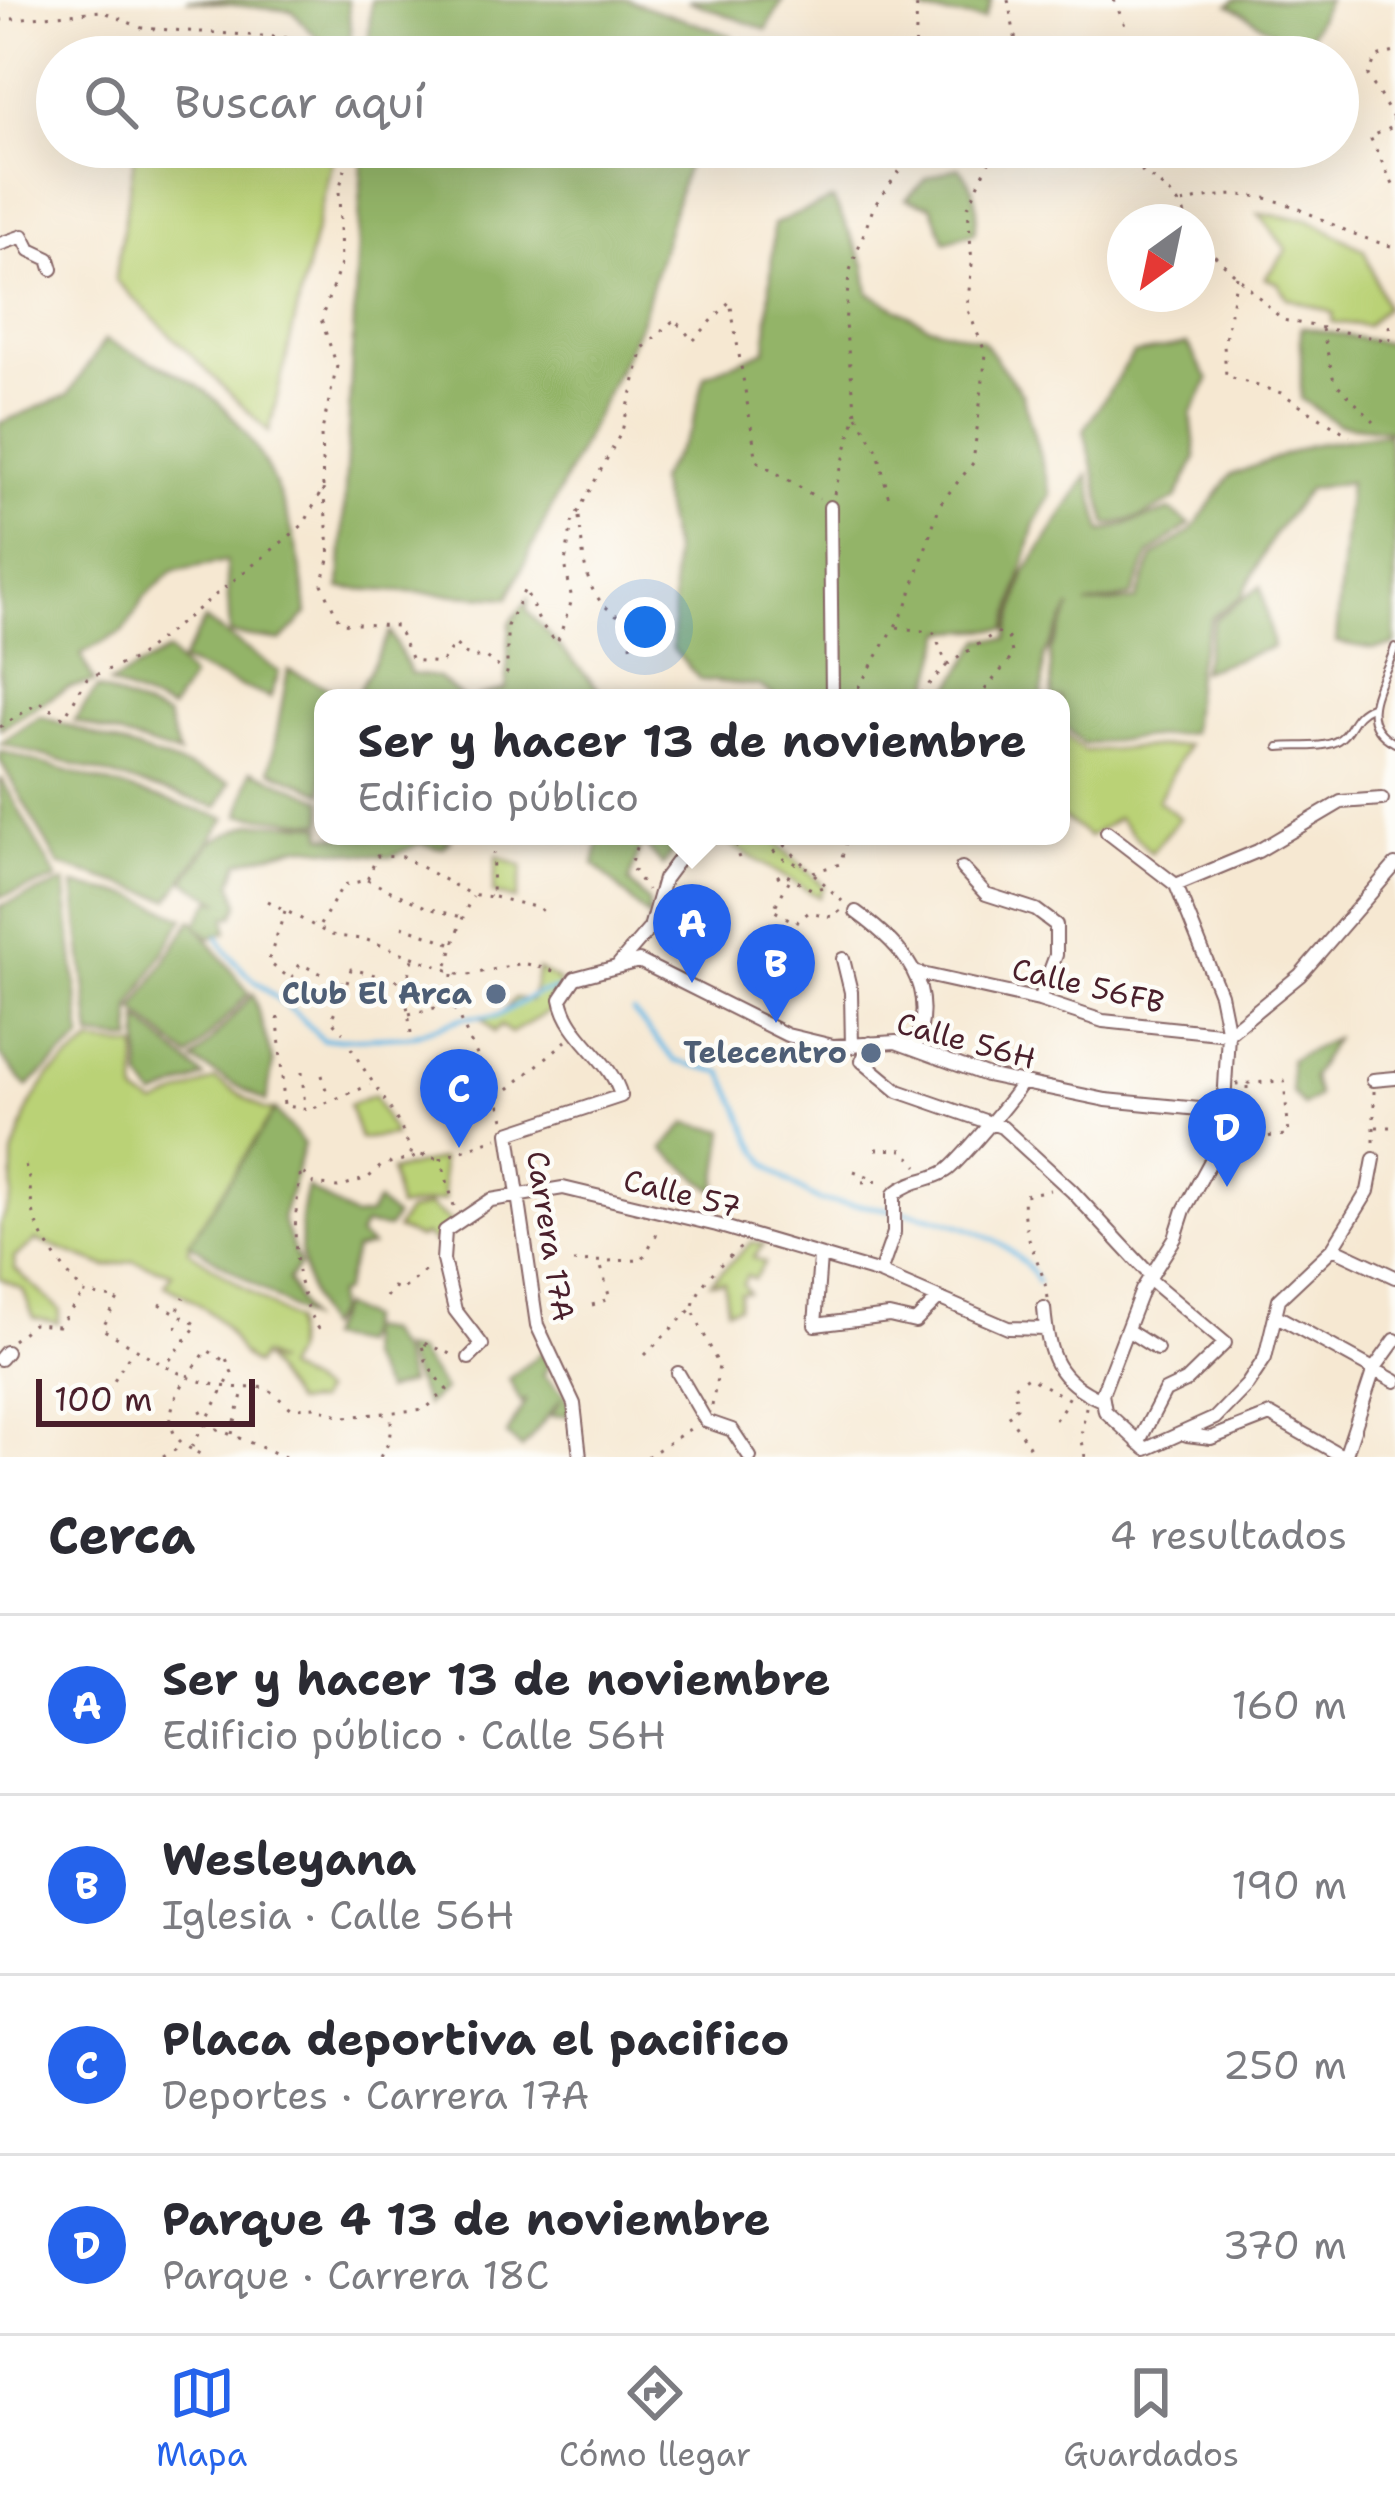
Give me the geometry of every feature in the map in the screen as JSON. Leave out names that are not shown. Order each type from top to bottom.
[{"type":"street","points":[[0,244],[23,236],[52,268]]},
{"type":"street","points":[[830,507],[832,689]]},
{"type":"street","points":[[1176,885],[1258,851],[1341,802],[1382,799]]},
{"type":"street","points":[[1103,1406],[1126,1330],[1222,1140],[1220,1111],[1228,1034],[1220,994],[1176,885],[1107,832]]},
{"type":"street","points":[[620,964],[650,928],[672,864],[688,845]]},
{"type":"street","points":[[1228,1034],[1300,975],[1395,865]]},
{"type":"street","points":[[962,868],[986,894],[1052,919],[1058,931],[1056,956],[1039,1000]]},
{"type":"street","points":[[856,912],[891,937],[917,973],[922,1004],[915,1048]]},
{"type":"street","points":[[843,959],[851,992],[852,1047]]},
{"type":"street","name":"Calle 56H","points":[[574,978],[620,964],[655,965],[787,1035],[852,1047],[870,1043],[915,1048],[951,1065],[1106,1100],[1220,1111]]},
{"type":"street","name":"Calle 56FB","points":[[917,973],[1039,1000],[1103,1021],[1228,1034]]},
{"type":"street","points":[[574,978],[561,999],[577,1033]]},
{"type":"street","name":"Carrera 17A","points":[[577,1033],[609,1066],[621,1096],[509,1133],[537,1324],[574,1404],[580,1457]]},
{"type":"street","points":[[870,1043],[862,1061],[886,1085],[992,1123],[1062,1184],[1150,1277],[1225,1343],[1186,1381],[1163,1393],[1143,1448]]},
{"type":"street","points":[[1373,1080],[1395,1078]]},
{"type":"street","points":[[880,1273],[894,1233],[894,1194],[909,1182],[947,1170],[1013,1100],[1022,1082]]},
{"type":"street","points":[[1143,1448],[1187,1435],[1216,1418],[1247,1385],[1264,1358],[1275,1315],[1290,1284],[1333,1249],[1368,1190],[1374,1159]]},
{"type":"street","name":"Calle 57","points":[[460,1216],[517,1193],[563,1188],[880,1273],[1008,1328],[1046,1329]]},
{"type":"street","points":[[460,1216],[446,1232],[443,1260],[455,1310],[482,1345],[469,1358]]},
{"type":"street","points":[[1333,1249],[1395,1277]]},
{"type":"street","points":[[820,1257],[814,1325],[890,1316],[915,1322],[939,1298]]},
{"type":"street","points":[[1044,1308],[1052,1365],[1103,1406],[1143,1448]]},
{"type":"street","points":[[1275,1315],[1395,1381]]},
{"type":"street","points":[[1126,1330],[1157,1349]]},
{"type":"street","points":[[1187,1435],[1211,1438],[1270,1415],[1344,1457],[1374,1369],[1395,1340]]},
{"type":"street","points":[[678,1373],[705,1419],[732,1430],[750,1457]]},
{"type":"lane","points":[[1395,646],[1371,707],[1376,728],[1395,743]]},
{"type":"lane","points":[[1279,747],[1331,744],[1343,738],[1352,716],[1371,707]]},
{"type":"path","points":[[915,36],[916,0]]},
{"type":"path","points":[[1008,0],[1015,36]]},
{"type":"path","points":[[1114,0],[1126,36]]},
{"type":"path","points":[[0,20],[102,11],[142,28],[261,36]]},
{"type":"path","points":[[1395,52],[1376,57],[1368,76],[1395,118],[1393,127],[1370,137],[1395,189]]},
{"type":"path","points":[[346,168],[339,189],[341,264],[321,319],[337,366],[321,435],[330,556],[322,584],[340,623],[397,626],[412,660],[441,663],[455,644],[470,658],[484,656],[507,673],[507,626],[525,589],[540,623],[557,643],[572,600],[565,563],[578,515],[622,431],[643,348],[675,319],[692,341],[730,301],[758,461],[830,507],[856,414],[845,325],[849,273],[874,206],[901,168]]},
{"type":"path","points":[[858,689],[896,627],[932,523],[976,452],[986,355],[967,308],[972,264],[968,208],[987,168]]},
{"type":"path","points":[[1134,168],[1182,203],[1218,194],[1287,200],[1395,247]]},
{"type":"path","points":[[1215,254],[1283,320],[1390,340],[1389,324],[1395,322]]},
{"type":"path","points":[[1238,274],[1226,337],[1226,376],[1281,393],[1350,436]]},
{"type":"path","points":[[1322,327],[1333,374],[1374,422]]},
{"type":"path","points":[[856,414],[878,451],[890,499]]},
{"type":"path","points":[[0,727],[40,702],[64,718],[87,678],[135,658],[304,524],[322,488]]},
{"type":"path","points":[[578,515],[591,588],[601,608],[626,621],[632,650]]},
{"type":"path","points":[[896,627],[934,633],[947,664]]},
{"type":"path","points":[[924,689],[947,664],[981,638],[998,632],[1008,638],[1013,656],[986,689]]},
{"type":"path","points":[[634,845],[630,865],[657,907]]},
{"type":"path","points":[[734,845],[740,858]]},
{"type":"path","points":[[765,845],[784,860],[810,870],[840,864],[845,845]]},
{"type":"path","points":[[785,845],[856,912]]},
{"type":"path","points":[[492,897],[493,853]]},
{"type":"path","points":[[367,880],[376,856],[403,857],[475,896],[539,908],[548,916]]},
{"type":"path","points":[[777,877],[783,873],[813,890],[824,886]]},
{"type":"path","points":[[318,928],[343,885],[367,880],[428,908],[465,918]]},
{"type":"path","points":[[789,881],[772,910],[796,923],[809,912],[833,917],[838,908],[856,912]]},
{"type":"path","points":[[447,966],[465,908],[475,896]]},
{"type":"path","points":[[268,901],[318,928],[447,966],[464,976],[523,963],[574,978]]},
{"type":"path","points":[[286,909],[268,962],[291,979],[300,964],[346,985]]},
{"type":"path","points":[[402,926],[454,944]]},
{"type":"path","points":[[411,1034],[406,982],[414,956]]},
{"type":"path","points":[[343,1032],[331,1020],[351,969],[406,982]]},
{"type":"path","points":[[351,1048],[370,1085],[400,1121],[411,1153],[441,1159],[509,1133],[498,1098],[452,1004],[453,973]]},
{"type":"path","points":[[408,1014],[452,1004]]},
{"type":"path","points":[[278,1017],[279,1095],[284,1106],[305,1110],[324,1106],[328,1098],[322,1075]]},
{"type":"path","points":[[498,1098],[577,1033]]},
{"type":"path","points":[[302,1072],[305,1110]]},
{"type":"path","points":[[1373,1080],[1374,1159]]},
{"type":"path","points":[[1222,1084],[1284,1082],[1289,1135],[1222,1140]]},
{"type":"path","points":[[1247,1084],[1248,1138]]},
{"type":"path","points":[[328,1098],[370,1085]]},
{"type":"path","points":[[1374,1127],[1395,1127]]},
{"type":"path","points":[[854,1171],[909,1182],[923,1174],[904,1150],[877,1148]]},
{"type":"path","points":[[319,1329],[305,1307],[295,1241],[301,1170],[314,1184],[338,1187],[368,1178],[382,1165],[392,1167],[426,1154]]},
{"type":"path","points":[[441,1159],[442,1180],[460,1216]]},
{"type":"path","points":[[25,1165],[34,1186],[32,1210],[52,1252],[83,1293],[118,1299],[102,1329],[184,1378],[221,1389],[265,1387],[291,1408],[315,1407],[345,1417],[425,1409],[447,1390],[428,1364],[421,1342],[469,1358]]},
{"type":"path","points":[[862,1182],[874,1178]]},
{"type":"path","points":[[1044,1308],[1048,1305],[1042,1268],[1023,1231],[1024,1195],[1062,1184]]},
{"type":"path","points":[[573,1262],[642,1260],[665,1220],[683,1220]]},
{"type":"path","points":[[645,1355],[692,1309],[719,1265],[754,1238]]},
{"type":"path","points":[[386,1297],[392,1287],[401,1290],[443,1260]]},
{"type":"path","points":[[592,1305],[610,1299],[600,1261]]},
{"type":"path","points":[[14,1338],[33,1324],[58,1326],[83,1293]]},
{"type":"path","points":[[177,1311],[184,1298]]},
{"type":"path","points":[[160,1304],[197,1325],[166,1365]]},
{"type":"path","points":[[647,1457],[705,1419],[717,1397],[719,1366],[692,1309]]},
{"type":"path","points":[[176,1328],[183,1315]]},
{"type":"path","points":[[108,1390],[134,1347]]},
{"type":"path","points":[[191,1449],[232,1373],[225,1356],[223,1360],[207,1351],[184,1378],[170,1418],[173,1434],[184,1445],[191,1449],[205,1457]]},
{"type":"path","points":[[1036,1457],[1007,1414],[1017,1406],[1014,1386],[1028,1378],[1070,1400],[1103,1406]]},
{"type":"path","points":[[232,1436],[244,1388]]},
{"type":"path","points":[[1055,1420],[1070,1400]]},
{"type":"path","points":[[1085,1405],[1085,1457]]},
{"type":"path","points":[[200,1412],[212,1407]]},
{"type":"path","points":[[380,1457],[389,1442],[392,1413]]},
{"type":"path","points":[[203,1423],[281,1451],[285,1457]]},
{"type":"path","points":[[163,1457],[184,1445]]},
{"type":"green space","points":[[186,0],[348,0],[351,36],[315,36],[292,11]]},
{"type":"green space","points":[[371,0],[627,0],[732,36],[369,36]]},
{"type":"green space","points":[[687,0],[783,0],[766,30]]},
{"type":"green space","points":[[915,0],[992,0],[984,19],[927,13]]},
{"type":"green space","points":[[1236,0],[1328,0],[1309,36],[1276,36],[1229,5]]},
{"type":"green space","points":[[133,168],[330,168],[269,432],[115,280]]},
{"type":"green space","points":[[362,168],[686,168],[641,322],[508,598],[340,588]]},
{"type":"green space","points":[[960,168],[976,198],[974,233],[945,242],[931,206],[906,199],[927,178]]},
{"type":"green space","points":[[833,199],[865,265],[869,293],[929,326],[982,340],[1022,394],[1051,494],[1035,524],[1007,629],[945,631],[929,689],[764,689],[700,680],[673,649],[673,551],[658,480],[691,430],[705,375],[766,350],[774,224]]},
{"type":"green space","points":[[1259,214],[1308,219],[1364,250],[1386,307],[1366,326],[1332,322],[1333,313],[1287,298],[1278,283],[1265,278],[1287,250]]},
{"type":"green space","points":[[1301,327],[1395,345],[1395,431],[1338,424],[1301,399]]},
{"type":"green space","points":[[105,340],[194,383],[248,436],[289,522],[307,614],[281,641],[230,634],[226,561],[173,571],[144,598],[125,630],[81,654],[94,682],[67,688],[0,729],[0,423],[68,395]]},
{"type":"green space","points":[[1187,344],[1209,380],[1191,414],[1196,458],[1176,499],[1139,518],[1107,525],[1084,430],[1133,354]]},
{"type":"green space","points":[[1388,433],[1395,490],[1395,645],[1373,649],[1336,642],[1349,482],[1308,489],[1274,534],[1242,596],[1212,617],[1197,663],[1191,733],[1083,744],[1070,731],[1070,689],[1052,689],[1050,652],[1071,607],[1044,656],[1042,689],[950,689],[982,639],[1007,639],[1025,573],[1088,475],[1102,532],[1170,510],[1190,524],[1149,555],[1132,596],[1086,605],[1136,600],[1153,557],[1191,531],[1231,475],[1310,445]]},
{"type":"green space","points":[[1261,586],[1273,647],[1201,671],[1215,619]]},
{"type":"green space","points":[[528,599],[527,611],[599,689],[506,689],[510,623]]},
{"type":"green space","points":[[205,620],[279,672],[270,698],[181,662]]},
{"type":"green space","points":[[390,632],[411,674],[437,677],[452,689],[360,689]]},
{"type":"green space","points":[[168,651],[191,678],[171,710],[109,684]]},
{"type":"green space","points":[[288,670],[331,689],[314,689],[314,789],[270,770]]},
{"type":"green space","points":[[97,688],[167,717],[179,755],[74,721]]},
{"type":"green space","points":[[40,716],[230,782],[218,807],[0,743]]},
{"type":"green space","points":[[1070,739],[1083,751],[1187,745],[1158,801],[1180,818],[1151,853],[1118,818],[1089,837],[1070,823]]},
{"type":"green space","points":[[0,751],[226,818],[169,899],[59,865],[0,760]]},
{"type":"green space","points":[[251,770],[314,796],[314,822],[240,815]]},
{"type":"green space","points":[[0,780],[57,879],[0,897]]},
{"type":"green space","points":[[253,823],[314,824],[314,845],[417,845],[390,857],[300,846],[239,862],[232,883],[239,904],[233,916],[226,916],[227,932],[210,938],[197,926],[249,993],[189,1058],[134,1010],[192,919],[196,924],[212,899],[221,902],[185,881],[212,841]]},
{"type":"green space","points":[[598,845],[641,845],[629,882],[648,902],[650,919],[594,864]]},
{"type":"green space","points":[[645,845],[676,845],[663,866]]},
{"type":"green space","points":[[731,845],[778,845],[824,886],[819,897]]},
{"type":"green space","points":[[497,856],[523,867],[516,900],[493,893]]},
{"type":"green space","points":[[65,882],[82,1039],[27,1087],[0,1055],[0,906]]},
{"type":"green space","points":[[74,885],[134,896],[184,918],[131,1007],[133,1041],[91,1037]]},
{"type":"green space","points":[[538,969],[559,981],[555,1008],[511,1033],[501,1026],[494,1032],[482,1018],[502,1014],[515,998],[531,1001]]},
{"type":"green space","points":[[253,994],[273,1063],[266,1102],[193,1061]]},
{"type":"green space","points":[[139,1019],[204,1077],[155,1098],[141,1079]]},
{"type":"green space","points":[[1334,1039],[1312,1077],[1318,1096],[1303,1106],[1292,1092],[1290,1060]]},
{"type":"green space","points":[[91,1043],[137,1047],[136,1095],[156,1105],[215,1079],[265,1110],[275,1110],[188,1250],[294,1321],[293,1353],[284,1369],[322,1392],[317,1402],[294,1403],[263,1359],[276,1363],[262,1355],[255,1365],[249,1361],[211,1314],[165,1285],[172,1273],[133,1261],[106,1267],[36,1240],[14,1258],[15,1269],[60,1310],[58,1323],[34,1318],[23,1290],[0,1278],[0,1225],[12,1197],[13,1155],[29,1107],[49,1076]]},
{"type":"green space","points":[[374,1095],[394,1135],[360,1139],[349,1105]]},
{"type":"green space","points":[[275,1110],[304,1144],[282,1219],[299,1265],[288,1280],[307,1318],[189,1243]]},
{"type":"green space","points":[[687,1123],[725,1131],[716,1192],[663,1149]]},
{"type":"green space","points":[[441,1159],[444,1200],[398,1208],[391,1171]]},
{"type":"green space","points":[[307,1187],[354,1217],[369,1215],[377,1201],[395,1217],[388,1228],[364,1225],[359,1236],[371,1246],[355,1250],[343,1292],[336,1295],[336,1312],[325,1328],[302,1259]]},
{"type":"green space","points":[[428,1206],[450,1221],[443,1249],[425,1235],[419,1238],[396,1229],[407,1212]]},
{"type":"green space","points":[[752,1242],[764,1244],[753,1258],[765,1262],[754,1279],[747,1275],[743,1284],[748,1292],[740,1293],[738,1307],[727,1309],[724,1282],[711,1282]]},
{"type":"green space","points":[[341,1306],[367,1319],[364,1329],[385,1332],[400,1355],[409,1383],[385,1391],[366,1358],[364,1331],[359,1344],[325,1338]]},
{"type":"green space","points":[[401,1349],[417,1352],[444,1390],[426,1405]]},
{"type":"green space","points":[[543,1351],[548,1367],[543,1375],[566,1396],[571,1415],[551,1416],[561,1399],[522,1449],[507,1435],[526,1399],[521,1403],[509,1379]]},
{"type":"waterway","points":[[218,937],[240,967],[322,1040],[411,1036],[466,1017],[497,1016],[538,993],[556,990]]},
{"type":"waterway","points":[[633,1012],[675,1061],[722,1072],[755,1146],[795,1186],[821,1201],[910,1213],[971,1229],[1021,1260],[1038,1282]]},
{"type":"place","name":"Ser y hacer 13 de noviembre","points":[[692,983]]},
{"type":"place","name":"Club El Arca","points":[[496,994]]},
{"type":"place","name":"Wesleyana","points":[[776,1023]]},
{"type":"place","name":"Telecentro","points":[[871,1053]]},
{"type":"place","name":"Placa deportiva el pacifico","points":[[459,1148]]},
{"type":"place","name":"Parque 4 13 de noviembre","points":[[1227,1187]]}]
